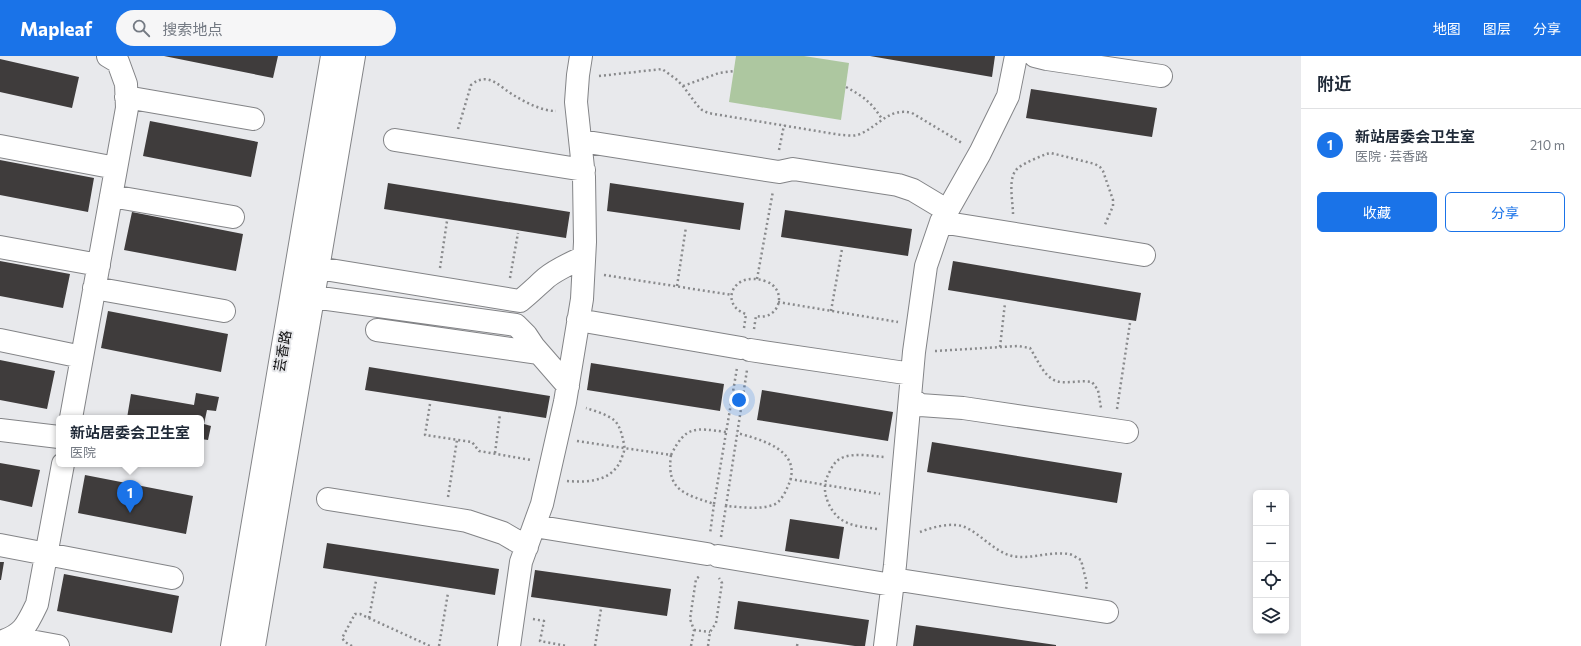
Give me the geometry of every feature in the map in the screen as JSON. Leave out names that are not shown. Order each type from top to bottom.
[{"type":"street","name":"芸香路","points":[[232,646],[332,56]]},
{"type":"street","name":"芸香路","points":[[254,646],[354,56]]},
{"type":"street","points":[[884,646],[893,582],[914,352],[926,266],[944,217],[980,153],[1008,96],[1016,56]]},
{"type":"street","points":[[1035,56],[1161,76]]},
{"type":"street","points":[[72,415],[127,108],[126,84],[117,58]]},
{"type":"street","points":[[509,646],[521,562],[542,504],[566,394],[582,300],[584,264],[584,170],[576,102],[579,66]]},
{"type":"street","points":[[126,97],[253,119]]},
{"type":"street","points":[[395,140],[584,170]]},
{"type":"street","points":[[581,141],[776,172],[793,169],[898,185],[912,190],[944,217],[1014,234],[1144,255]]},
{"type":"street","points":[[0,146],[116,168]]},
{"type":"street","points":[[111,196],[233,218]]},
{"type":"street","points":[[0,247],[99,265]]},
{"type":"street","points":[[318,268],[513,300],[531,293],[545,279],[562,268],[584,264]]},
{"type":"street","points":[[94,288],[224,311]]},
{"type":"street","points":[[313,297],[516,325],[526,335],[566,394]]},
{"type":"street","points":[[513,300],[516,325]]},
{"type":"street","points":[[578,320],[745,349],[912,374]]},
{"type":"street","points":[[377,330],[539,353]]},
{"type":"street","points":[[0,340],[82,357]]},
{"type":"street","points":[[910,397],[920,405],[963,408],[1114,431]]},
{"type":"street","points":[[0,430],[56,437]]},
{"type":"street","points":[[7,640],[28,624],[37,604],[62,467]]},
{"type":"street","points":[[328,499],[467,521],[504,533],[527,547]]},
{"type":"street","points":[[534,526],[713,555],[893,582],[1081,607],[1107,612]]},
{"type":"street","points":[[0,545],[172,578]]},
{"type":"street","points":[[7,640],[58,646]]},
{"type":"path","points":[[579,66],[589,77],[662,69],[683,86],[702,110],[853,136],[898,111],[912,113],[980,153]]},
{"type":"path","points":[[683,86],[719,73],[734,71]]},
{"type":"path","points":[[452,149],[471,85],[476,81],[483,80],[497,82],[514,96],[547,111],[578,113]]},
{"type":"path","points":[[846,88],[866,99],[882,119]]},
{"type":"path","points":[[757,279],[784,125]]},
{"type":"path","points":[[1014,234],[1012,179],[1014,173],[1019,168],[1046,154],[1051,153],[1095,164],[1100,167],[1103,172],[1113,200],[1113,206],[1102,231],[1099,248]]},
{"type":"path","points":[[438,288],[447,221]]},
{"type":"path","points":[[677,286],[686,227]]},
{"type":"path","points":[[513,300],[518,233]]},
{"type":"path","points":[[831,311],[842,249]]},
{"type":"path","points":[[584,264],[677,286],[732,295]]},
{"type":"path","points":[[778,302],[918,325]]},
{"type":"path","points":[[1000,348],[1005,303]]},
{"type":"path","points":[[1114,431],[1130,323]]},
{"type":"path","points":[[914,352],[1018,346],[1030,348],[1046,373],[1055,381],[1092,382],[1098,390],[1100,400],[1114,431]]},
{"type":"path","points":[[430,404],[425,435],[472,442],[479,451],[495,454],[589,482],[604,478],[615,470],[626,448],[622,434],[615,421],[566,394]]},
{"type":"path","points":[[495,454],[500,414]]},
{"type":"path","points":[[557,438],[671,455],[678,441],[688,432],[699,429],[726,432]]},
{"type":"path","points":[[708,646],[710,632],[716,623],[722,583],[716,574],[713,555],[726,506],[737,433],[759,439],[782,452],[790,462],[790,479],[788,486],[775,505],[757,508],[726,506]]},
{"type":"path","points":[[445,518],[457,440]]},
{"type":"path","points":[[904,458],[854,455],[839,459],[834,465],[825,485],[825,492],[833,512],[841,520],[853,525],[897,537],[932,527],[956,525],[969,529],[994,548],[1012,556],[1069,554],[1081,560],[1087,584],[1081,607]]},
{"type":"path","points":[[790,479],[901,497]]},
{"type":"path","points":[[369,618],[376,581]]},
{"type":"path","points":[[439,646],[448,593]]},
{"type":"path","points":[[595,646],[601,609]]},
{"type":"path","points":[[352,646],[345,642],[342,638],[355,614],[360,614],[430,646]]},
{"type":"path","points":[[513,615],[544,621],[540,642],[567,646]]},
{"type":"path","points":[[694,630],[710,632]]},
{"type":"path","points":[[797,646],[798,641]]},
{"type":"green space","points":[[736,56],[804,56],[849,63],[841,120],[729,102]]},
{"type":"building","points":[[164,56],[278,56],[273,78]]},
{"type":"building","points":[[870,56],[995,56],[992,77]]},
{"type":"building","points":[[0,59],[79,77],[72,108],[0,92]]},
{"type":"building","points":[[1031,89],[1157,108],[1152,137],[1026,118]]},
{"type":"building","points":[[150,121],[258,142],[251,177],[143,156]]},
{"type":"building","points":[[0,160],[94,178],[88,212],[0,195]]},
{"type":"building","points":[[388,183],[570,212],[566,238],[384,209]]},
{"type":"building","points":[[610,183],[744,203],[740,230],[607,211]]},
{"type":"building","points":[[785,210],[912,229],[908,256],[781,237]]},
{"type":"building","points":[[132,212],[243,234],[236,271],[124,250]]},
{"type":"building","points":[[0,261],[70,274],[63,308],[0,296]]},
{"type":"building","points":[[953,261],[1141,293],[1136,321],[948,290]]},
{"type":"building","points":[[108,311],[228,334],[221,372],[101,348]]},
{"type":"building","points":[[0,360],[55,371],[47,409],[0,400]]},
{"type":"building","points":[[591,363],[724,384],[720,411],[587,390]]},
{"type":"building","points":[[369,367],[550,396],[546,418],[365,390]]},
{"type":"building","points":[[762,390],[893,412],[888,441],[757,420]]},
{"type":"building","points":[[196,393],[219,397],[216,411],[207,410],[204,424],[204,415],[128,415],[131,394],[194,405]]},
{"type":"building","points":[[204,424],[211,426],[208,440],[204,439]]},
{"type":"building","points":[[932,442],[1122,473],[1117,503],[927,472]]},
{"type":"building","points":[[0,463],[40,470],[32,507],[0,500]]},
{"type":"building","points":[[85,475],[193,496],[186,534],[78,513]]},
{"type":"building","points":[[790,519],[844,527],[839,559],[785,551]]},
{"type":"building","points":[[327,543],[499,569],[495,595],[323,568]]},
{"type":"building","points":[[0,562],[4,562],[1,580],[0,580]]},
{"type":"building","points":[[535,570],[671,589],[667,616],[531,597]]},
{"type":"building","points":[[64,574],[179,596],[172,633],[57,611]]},
{"type":"building","points":[[738,601],[869,620],[865,646],[855,646],[734,629]]},
{"type":"building","points":[[916,625],[1056,645],[1056,646],[913,646]]},
{"type":"place","name":"新站居委会卫生室","points":[[130,513]]}]
